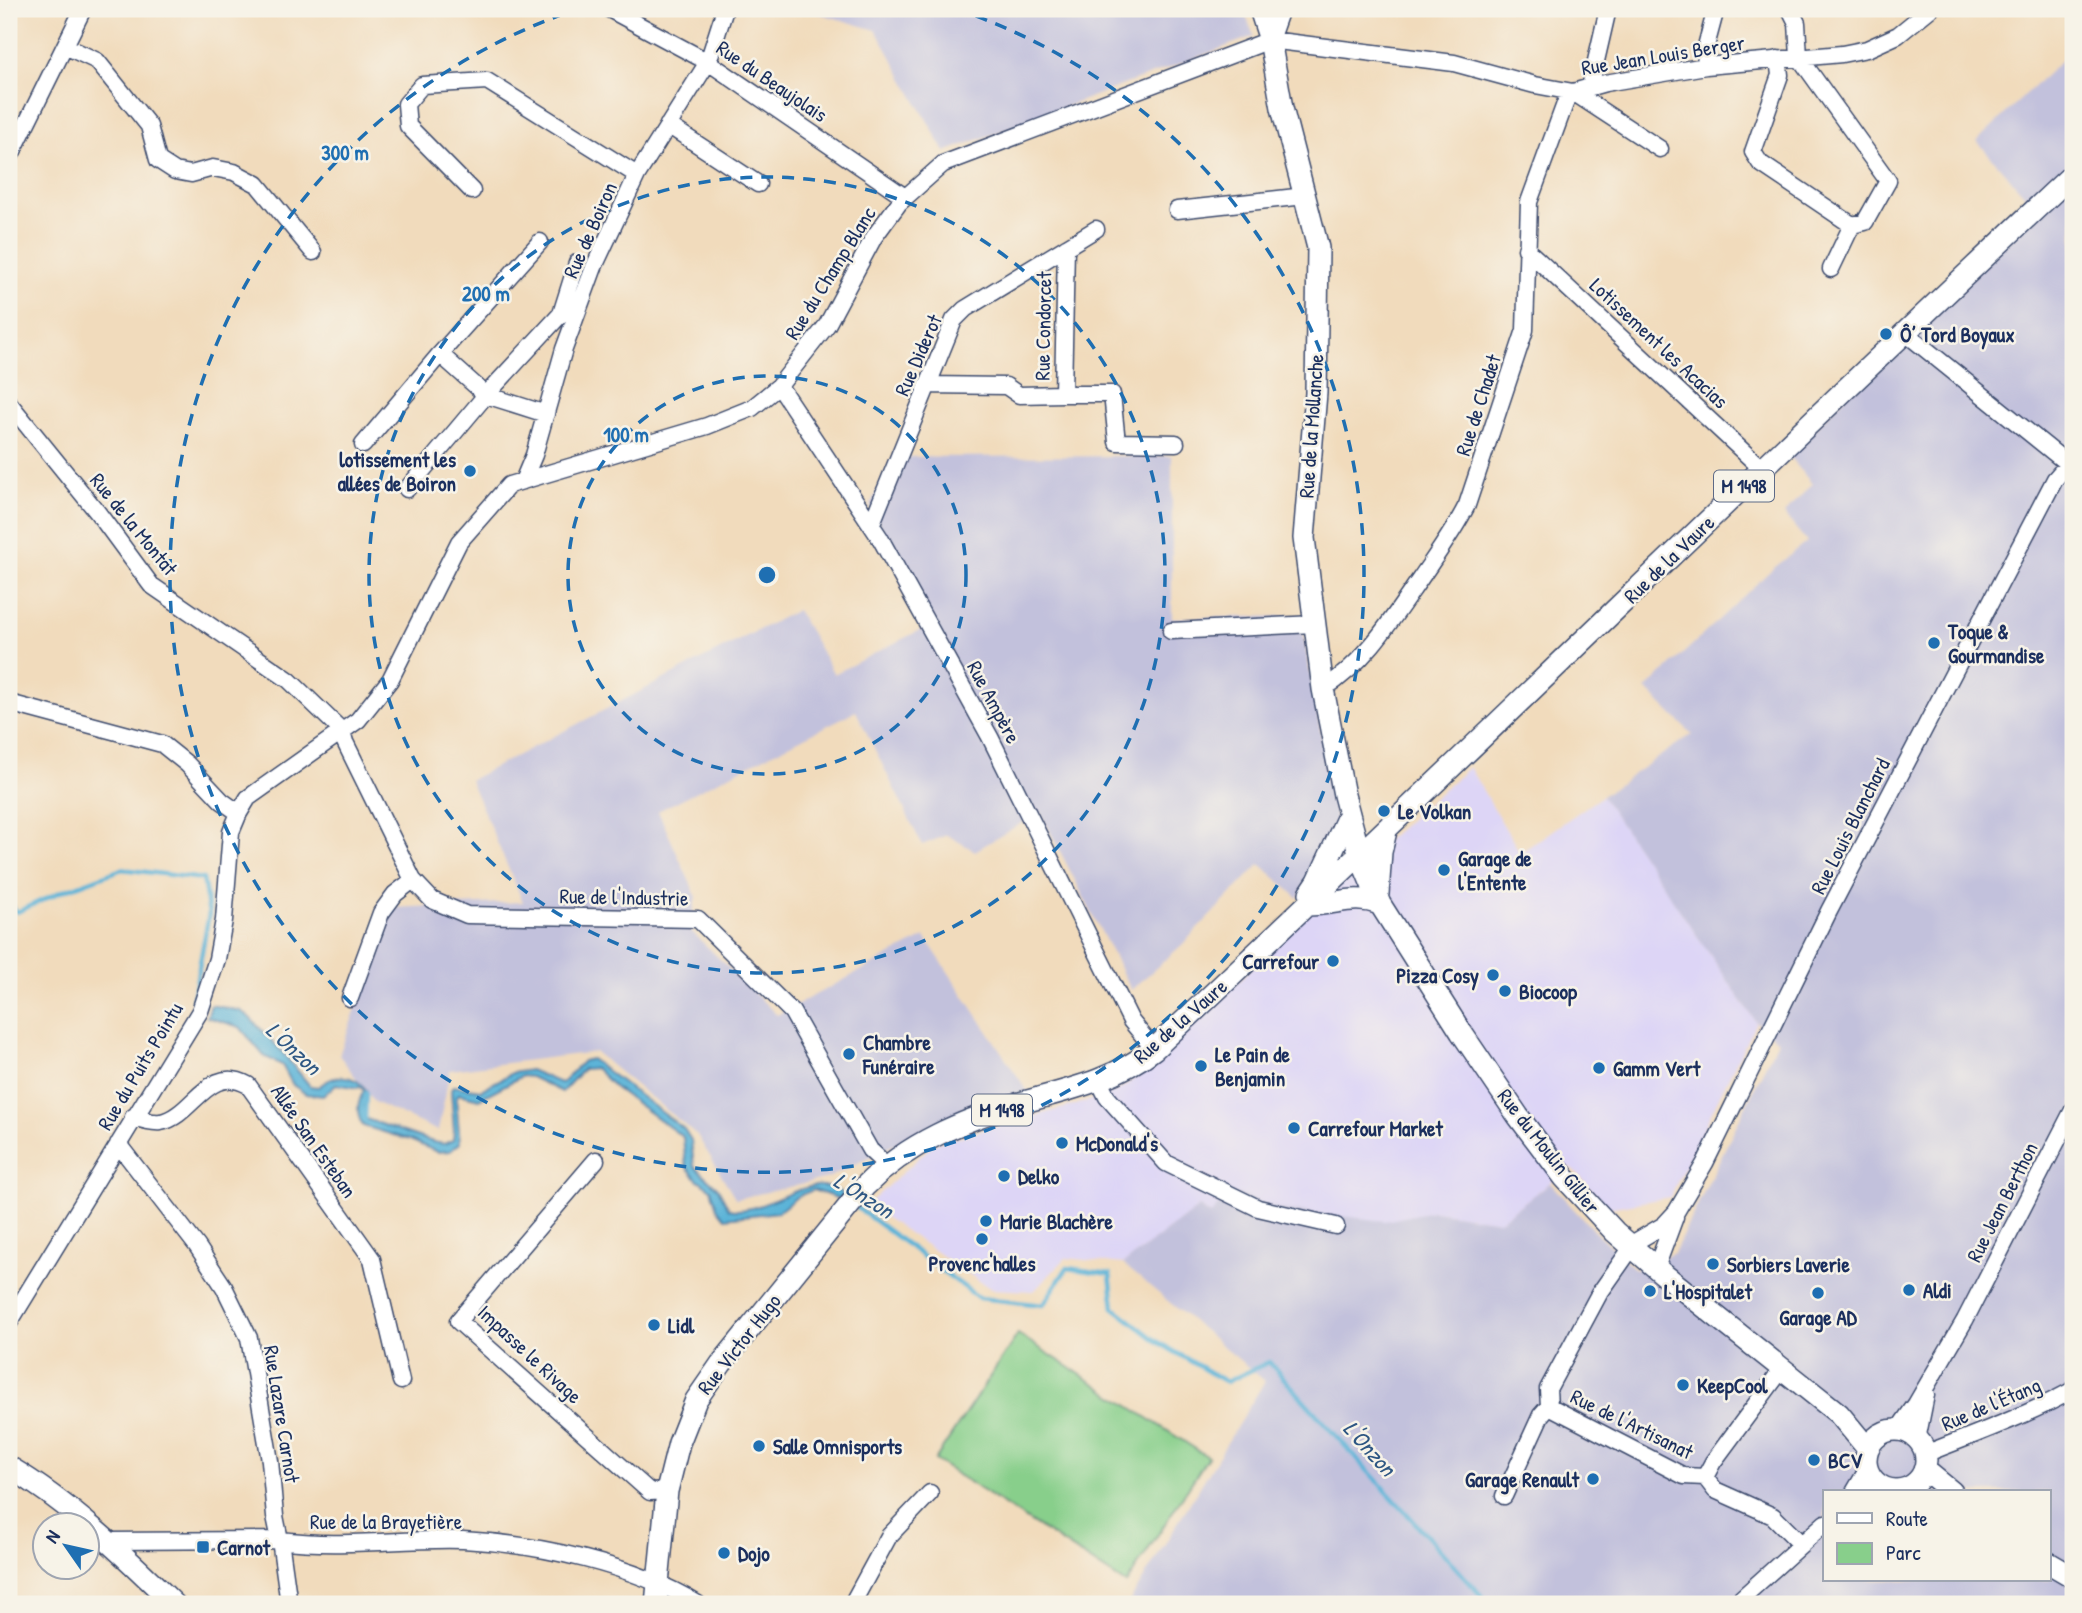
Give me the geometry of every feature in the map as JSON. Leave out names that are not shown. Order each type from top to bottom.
[{"type":"main road","name":"Rue de la Mollanche","points":[[1260,9],[1318,248],[1316,393],[1304,538],[1323,689],[1360,856]]},
{"type":"main road","name":"Rue de la Vaure","points":[[1386,831],[1906,330],[2073,173]]},
{"type":"main road","name":"Rue de la Vaure","points":[[862,1192],[886,1165],[944,1129],[1017,1104],[1099,1081],[1154,1049],[1302,909],[1349,814]]},
{"type":"main road","name":"M 1498","points":[[1302,909],[1386,831]]},
{"type":"main road","points":[[1302,909],[1355,898],[1379,900],[1381,852],[1386,831]]},
{"type":"main road","name":"Rue du Moulin Gillier","points":[[1360,856],[1379,900],[1440,1000],[1518,1116],[1564,1177],[1631,1246],[1878,1446],[1873,1480],[1877,1490]]},
{"type":"main road","name":"Rue Victor Hugo","points":[[656,1604],[667,1491],[679,1443],[696,1400],[721,1364],[862,1192]]},
{"type":"main road","points":[[1878,1446],[1911,1435],[1921,1468],[1949,1490]]},
{"type":"main road","points":[[9,1467],[31,1480],[110,1541],[174,1604]]},
{"type":"main road","points":[[1877,1490],[1893,1490],[1921,1468]]},
{"type":"main road","points":[[2050,1564],[2073,1577]]},
{"type":"street","points":[[9,159],[83,9]]},
{"type":"street","name":"Rue du Beaujolais","points":[[609,9],[708,62],[905,197]]},
{"type":"street","name":"Rue de Boiron","points":[[523,481],[534,455],[564,349],[594,267],[636,176],[708,62],[725,9]]},
{"type":"street","points":[[1269,40],[1281,9]]},
{"type":"street","points":[[1590,87],[1608,9]]},
{"type":"street","points":[[1706,66],[1705,50],[1716,9]]},
{"type":"street","points":[[1778,59],[1780,75],[1753,152],[1760,163],[1852,225],[1865,222],[1888,181],[1799,57],[1797,23],[1790,9]]},
{"type":"street","name":"Rue Jean Louis Berger","points":[[1269,40],[1454,63],[1535,85],[1573,92],[1706,66],[1842,54],[1867,49],[1898,35],[1930,9]]},
{"type":"street","name":"Rue du Champ Blanc","points":[[342,731],[358,720],[390,680],[459,542],[509,485],[707,426],[752,408],[779,386],[827,325],[874,237],[905,197],[943,164],[1269,40]]},
{"type":"street","points":[[65,46],[97,61],[149,126],[159,160],[175,171],[191,174],[212,168],[234,172],[257,184],[313,252]]},
{"type":"street","points":[[472,191],[408,125],[405,104],[422,85],[487,81],[636,176]]},
{"type":"street","points":[[1573,92],[1660,149]]},
{"type":"street","name":"Rue de Chadet","points":[[1323,689],[1352,668],[1400,609],[1455,528],[1467,505],[1525,330],[1529,202],[1556,125],[1566,101],[1573,92]]},
{"type":"street","points":[[668,125],[758,184]]},
{"type":"street","points":[[1177,210],[1305,196]]},
{"type":"street","points":[[1831,269],[1852,225]]},
{"type":"street","name":"Rue Diderot","points":[[872,523],[954,320],[965,309],[1096,229]]},
{"type":"street","points":[[363,445],[540,242]]},
{"type":"street","name":"Rue Condorcet","points":[[927,385],[1006,386],[1019,396],[1063,394],[1066,247]]},
{"type":"street","name":"Lotissement les Acacias","points":[[1526,249],[1762,469]]},
{"type":"street","points":[[407,489],[486,395],[561,314],[577,264]]},
{"type":"street","points":[[1906,330],[1913,340],[2071,466]]},
{"type":"street","points":[[440,354],[486,395],[546,414]]},
{"type":"street","name":"Rue Ampère","points":[[779,386],[872,523],[990,737],[1131,1021],[1154,1049]]},
{"type":"street","points":[[1063,394],[1112,394],[1118,442],[1176,443]]},
{"type":"street","name":"Rue de la Montat","points":[[9,403],[98,513],[151,585],[289,680],[342,731]]},
{"type":"street","name":"Rue Louis Blanchard","points":[[1657,1268],[1676,1212],[1705,1163],[1895,785],[2055,479],[2071,466]]},
{"type":"street","points":[[1171,631],[1315,624]]},
{"type":"street","points":[[9,703],[162,744],[187,764],[222,801],[239,813]]},
{"type":"street","name":"Rue du Puits Pointu","points":[[9,1323],[200,1011],[217,960],[224,920],[231,832],[239,813],[248,798],[342,731]]},
{"type":"street","name":"Rue de l'Industrie","points":[[342,731],[413,880],[432,900],[467,915],[698,919],[792,1012],[870,1150],[886,1165]]},
{"type":"street","points":[[350,998],[381,914],[395,894],[413,880]]},
{"type":"street","name":"Allée San Esteban","points":[[133,1117],[161,1122],[174,1116],[200,1093],[222,1080],[236,1079],[248,1085],[372,1259],[401,1381]]},
{"type":"street","points":[[1099,1081],[1107,1097],[1166,1163],[1258,1208],[1336,1226]]},
{"type":"street","name":"Rue Jean Berthon","points":[[1928,1386],[2073,1110]]},
{"type":"street","name":"Rue Lazare Carnot","points":[[118,1144],[197,1246],[224,1287],[249,1338],[270,1461],[275,1516],[281,1540],[289,1604]]},
{"type":"street","name":"Impasse le Rivage","points":[[596,1160],[458,1321],[650,1492],[667,1491]]},
{"type":"street","name":"Rue Louis Blanchard","points":[[1631,1246],[1664,1225],[1676,1212]]},
{"type":"street","name":"Rue de l'Artisanat","points":[[1504,1496],[1541,1415],[1549,1406],[1548,1389],[1599,1294],[1631,1246]]},
{"type":"street","points":[[1705,1477],[1713,1462],[1782,1369]]},
{"type":"street","points":[[1855,1490],[1878,1446],[1928,1386]]},
{"type":"street","points":[[1921,1468],[1928,1386]]},
{"type":"street","name":"Rue de l'Étang","points":[[1921,1468],[1988,1429],[2073,1390]]},
{"type":"street","name":"Rue de l'Artisanat","points":[[1549,1406],[1684,1476],[1705,1477],[1714,1490],[1773,1516],[1800,1543]]},
{"type":"street","points":[[852,1604],[890,1536],[930,1493]]},
{"type":"street","points":[[1735,1604],[1823,1525]]},
{"type":"street","name":"Rue de la Brayetière","points":[[110,1541],[281,1540],[308,1544],[463,1540],[565,1552],[658,1582],[698,1604]]},
{"type":"shaded area","points":[[804,9],[1243,9],[1254,36],[945,152],[876,30]]},
{"type":"shaded area","points":[[2073,49],[2073,1604],[1128,1604],[1265,1381],[1123,1264],[1199,1207],[1211,1215],[1229,1191],[1280,1209],[1385,1221],[1433,1211],[1499,1221],[1550,1183],[1593,1230],[1635,1269],[1674,1253],[1778,1040],[1756,1022],[1602,796],[1692,734],[1646,689],[1770,571],[1807,542],[1784,514],[1812,484],[1789,456],[2031,202],[1977,141]]},
{"type":"shaded area","points":[[1172,456],[1172,618],[1300,616],[1337,824],[1298,898],[1260,864],[1183,944],[1131,990],[1040,812],[975,851],[947,835],[922,845],[856,711],[658,811],[696,896],[690,930],[777,1015],[925,937],[1028,1092],[926,1128],[828,1178],[736,1199],[697,1135],[595,1052],[450,1070],[438,1131],[374,1102],[339,1055],[393,908],[523,902],[470,780],[797,610],[834,674],[932,624],[870,505],[894,457]]},
{"type":"shaded area","points":[[1469,767],[1520,853],[1602,796],[1756,1022],[1670,1197],[1609,1208],[1571,1167],[1499,1221],[1433,1211],[1385,1222],[1211,1215],[1199,1207],[1123,1264],[1066,1258],[1034,1291],[991,1289],[867,1205],[934,1144],[1085,1102],[1120,1089],[1155,1063],[1346,876]]},
{"type":"green space","points":[[1018,1334],[1208,1457],[1126,1584],[935,1460]]},
{"type":"water","points":[[211,1005],[241,1011],[248,1016],[310,1086],[318,1087],[337,1077],[355,1080],[367,1091],[364,1107],[366,1119],[433,1142],[444,1144],[453,1140],[453,1086],[481,1090],[512,1073],[530,1070],[560,1083],[583,1061],[591,1059],[684,1129],[691,1140],[694,1166],[718,1188],[729,1209],[751,1208],[810,1187],[833,1188],[844,1195],[840,1199],[813,1190],[798,1196],[778,1212],[725,1218],[717,1208],[711,1189],[697,1179],[686,1166],[683,1137],[614,1087],[595,1068],[583,1069],[562,1092],[531,1077],[522,1076],[479,1099],[459,1094],[456,1098],[460,1143],[450,1151],[437,1152],[410,1140],[363,1126],[358,1108],[364,1090],[359,1086],[336,1084],[323,1096],[306,1094],[293,1085],[282,1065],[264,1056],[240,1027],[207,1017]]},
{"type":"waterway","name":"L'Onzon","points":[[9,903],[17,912],[60,892],[122,869],[203,879],[209,914],[193,1000]]},
{"type":"waterway","name":"L'Onzon","points":[[365,1119],[366,1093]]},
{"type":"waterway","name":"L'Onzon","points":[[856,1207],[979,1298],[1043,1305],[1067,1268],[1110,1274],[1114,1308],[1158,1342],[1226,1382],[1269,1362],[1489,1604]]},
{"type":"place","name":"Ô’ Tord Boyaux","points":[[1886,334]]},
{"type":"place","name":"lotissement les allées de Boiron","points":[[470,471]]},
{"type":"place","name":"Toque & Gourmandise","points":[[1934,643]]},
{"type":"place","name":"Le Volkan","points":[[1384,811]]},
{"type":"place","name":"Garage de l'Entente","points":[[1444,870]]},
{"type":"place","name":"Carrefour","points":[[1333,961]]},
{"type":"place","name":"Pizza Cosy","points":[[1493,975]]},
{"type":"place","name":"Biocoop","points":[[1505,991]]},
{"type":"place","name":"Chambre Funéraire","points":[[849,1054]]},
{"type":"place","name":"Le Pain de Benjamin","points":[[1201,1066]]},
{"type":"place","name":"Gamm Vert","points":[[1599,1068]]},
{"type":"place","name":"Carrefour Market","points":[[1294,1128]]},
{"type":"place","name":"McDonald's","points":[[1062,1143]]},
{"type":"place","name":"Delko","points":[[1004,1176]]},
{"type":"place","name":"Marie Blachère","points":[[986,1221]]},
{"type":"place","name":"Provenc'halles","points":[[982,1239]]},
{"type":"place","name":"Sorbiers Laverie","points":[[1713,1264]]},
{"type":"place","name":"Aldi","points":[[1909,1290]]},
{"type":"place","name":"L'Hospitalet","points":[[1650,1291]]},
{"type":"place","name":"Garage AD","points":[[1818,1293]]},
{"type":"place","name":"Lidl","points":[[654,1325]]},
{"type":"place","name":"KeepCool","points":[[1683,1385]]},
{"type":"place","name":"Salle Omnisports","points":[[759,1446]]},
{"type":"place","name":"BCV","points":[[1814,1460]]},
{"type":"place","name":"Garage Renault","points":[[1593,1479]]},
{"type":"place","name":"Carnot","points":[[203,1547]]},
{"type":"place","name":"Dojo","points":[[724,1553]]}]
